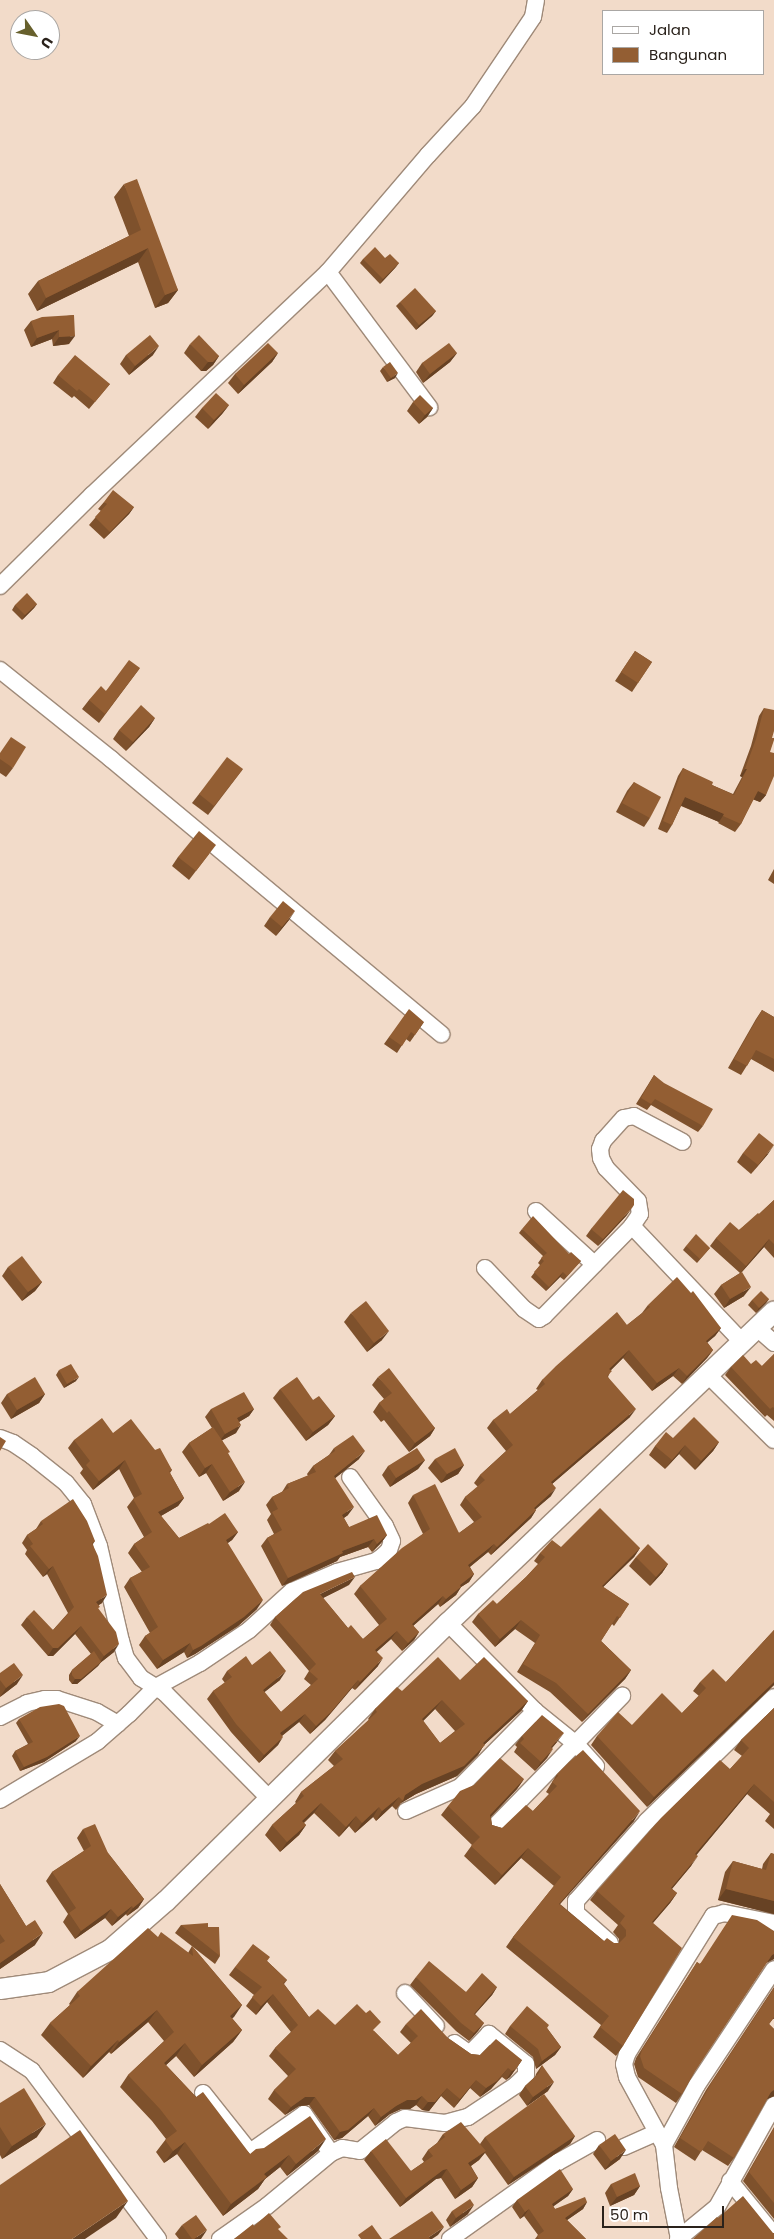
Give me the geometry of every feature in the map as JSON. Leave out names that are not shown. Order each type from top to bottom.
[{"type":"street","points":[[0,586],[92,495],[328,272],[428,154],[473,106],[533,17],[536,0]]},
{"type":"street","points":[[328,272],[429,407]]},
{"type":"street","points":[[0,670],[111,759],[441,1034]]},
{"type":"street","points":[[484,1268],[524,1309],[540,1318],[632,1226],[640,1214],[640,1206],[606,1168],[601,1158],[600,1150],[603,1141],[624,1118],[634,1116],[683,1142]]},
{"type":"street","points":[[536,1210],[594,1264]]},
{"type":"street","points":[[632,1226],[742,1342]]},
{"type":"street","points":[[0,1989],[49,1982],[110,1950],[166,1901],[448,1623],[774,1312]]},
{"type":"street","points":[[757,1328],[774,1343]]},
{"type":"street","points":[[709,1376],[774,1440]]},
{"type":"street","points":[[0,1438],[13,1443],[66,1483],[83,1504],[99,1546],[126,1658],[141,1678],[165,1693],[270,1799]]},
{"type":"street","points":[[0,1800],[98,1741],[156,1687],[200,1663],[249,1630],[292,1591],[307,1583],[337,1572],[376,1561],[389,1550],[392,1541],[385,1526],[350,1477]]},
{"type":"street","points":[[448,1623],[535,1711],[576,1744],[608,1779]]},
{"type":"street","points":[[494,1828],[622,1696]]},
{"type":"street","points":[[610,1943],[576,1913],[576,1901],[647,1820],[774,1697]]},
{"type":"street","points":[[0,1717],[26,1703],[57,1699],[97,1712],[118,1724]]},
{"type":"street","points":[[406,1812],[460,1787],[535,1711]]},
{"type":"street","points":[[634,1807],[647,1820]]},
{"type":"street","points":[[774,1923],[724,1913],[713,1916],[627,2054],[624,2064],[627,2077],[660,2139],[679,2239],[712,2213],[730,2181],[769,2125],[774,2105]]},
{"type":"street","points":[[632,2144],[660,2139],[774,1969]]},
{"type":"street","points":[[220,2239],[267,2206],[331,2153],[342,2148],[360,2151],[396,2122],[405,2118],[445,2123],[468,2117],[516,2085],[526,2075],[526,2064],[489,2034],[470,2054],[449,2039],[405,1993]]},
{"type":"street","points":[[0,2050],[32,2071],[150,2236]]},
{"type":"street","points":[[203,2093],[250,2152],[304,2114],[331,2153]]},
{"type":"street","points":[[450,2239],[558,2162],[597,2140]]},
{"type":"street","points":[[730,2181],[774,2234]]},
{"type":"building","points":[[137,179],[178,290],[165,295],[148,248],[46,298],[38,281],[141,230],[124,184]]},
{"type":"building","points":[[375,247],[385,258],[390,254],[399,263],[383,279],[363,259]]},
{"type":"building","points":[[415,288],[436,311],[419,325],[400,302]]},
{"type":"building","points":[[74,315],[75,336],[59,337],[59,330],[37,338],[31,321],[42,317]]},
{"type":"building","points":[[150,335],[159,346],[135,366],[126,355]]},
{"type":"building","points":[[199,335],[219,356],[213,362],[208,362],[190,344]]},
{"type":"building","points":[[268,343],[278,353],[244,385],[235,374]]},
{"type":"building","points":[[449,343],[457,353],[430,374],[422,363]]},
{"type":"building","points":[[75,355],[110,384],[95,402],[79,389],[77,391],[58,375]]},
{"type":"building","points":[[390,362],[398,373],[391,378],[383,367]]},
{"type":"building","points":[[216,393],[229,405],[214,420],[202,408]]},
{"type":"building","points":[[420,395],[433,408],[425,415],[413,402]]},
{"type":"building","points":[[113,490],[134,507],[110,532],[95,517],[107,504],[104,502]]},
{"type":"building","points":[[27,593],[37,604],[25,615],[15,605]]},
{"type":"building","points":[[635,651],[652,662],[638,683],[621,672]]},
{"type":"building","points":[[129,660],[140,668],[105,714],[89,700],[101,686],[106,691]]},
{"type":"building","points":[[141,705],[155,718],[133,742],[119,730]]},
{"type":"building","points":[[764,708],[774,710],[772,738],[774,740],[770,752],[774,753],[774,776],[766,795],[758,791],[741,824],[723,816],[724,814],[685,797],[672,825],[663,821],[683,768],[713,782],[712,785],[734,795],[747,769],[745,769],[756,739]]},
{"type":"building","points":[[11,737],[26,747],[13,768],[0,759],[0,753]]},
{"type":"building","points":[[227,757],[243,769],[214,806],[199,794]]},
{"type":"building","points":[[634,782],[661,797],[650,818],[622,803]]},
{"type":"building","points":[[199,831],[216,845],[196,871],[178,857]]},
{"type":"building","points":[[283,901],[295,911],[282,927],[270,917]]},
{"type":"building","points":[[409,1009],[424,1022],[415,1035],[411,1032],[402,1046],[389,1037]]},
{"type":"building","points":[[762,1010],[774,1017],[774,1059],[756,1050],[747,1066],[734,1059]]},
{"type":"building","points":[[654,1075],[664,1083],[713,1109],[703,1126],[655,1099],[651,1104],[641,1098]]},
{"type":"building","points":[[759,1133],[774,1145],[758,1165],[743,1153]]},
{"type":"building","points":[[623,1190],[634,1199],[634,1205],[603,1239],[591,1229]]},
{"type":"building","points":[[774,1200],[774,1244],[769,1239],[746,1266],[716,1238],[730,1222],[739,1230]]},
{"type":"building","points":[[533,1216],[569,1254],[571,1252],[581,1261],[567,1276],[563,1272],[549,1287],[534,1272],[544,1261],[541,1258],[547,1253],[522,1229]]},
{"type":"building","points":[[696,1234],[710,1248],[700,1259],[686,1246]]},
{"type":"building","points":[[22,1256],[42,1282],[28,1292],[8,1267]]},
{"type":"building","points":[[742,1272],[751,1287],[730,1299],[721,1285]]},
{"type":"building","points":[[677,1277],[691,1293],[693,1291],[721,1328],[706,1341],[713,1350],[687,1376],[679,1368],[657,1383],[629,1350],[609,1369],[612,1371],[607,1376],[636,1409],[551,1482],[556,1488],[497,1547],[494,1544],[468,1565],[474,1574],[446,1599],[443,1596],[412,1624],[419,1632],[408,1643],[397,1631],[375,1650],[383,1658],[360,1682],[358,1680],[331,1712],[316,1726],[305,1714],[280,1733],[283,1737],[264,1755],[236,1724],[213,1691],[232,1677],[227,1671],[246,1656],[252,1665],[270,1651],[286,1671],[263,1690],[281,1712],[318,1679],[309,1671],[316,1664],[275,1617],[303,1592],[352,1572],[355,1577],[320,1594],[348,1628],[351,1625],[363,1639],[387,1619],[360,1586],[402,1548],[430,1529],[413,1495],[435,1484],[459,1533],[482,1517],[465,1497],[485,1480],[480,1475],[513,1445],[493,1420],[507,1409],[510,1414],[545,1384],[542,1380],[556,1366],[617,1312],[627,1325],[650,1307],[648,1305]]},
{"type":"building","points":[[761,1291],[769,1299],[759,1308],[752,1300]]},
{"type":"building","points":[[366,1301],[389,1331],[374,1343],[351,1313]]},
{"type":"building","points":[[774,1354],[774,1408],[770,1409],[731,1367],[743,1355],[751,1364],[756,1360],[762,1366]]},
{"type":"building","points":[[71,1364],[79,1377],[67,1384],[59,1370]]},
{"type":"building","points":[[389,1368],[435,1428],[415,1443],[389,1411],[387,1413],[379,1403],[392,1393],[378,1377]]},
{"type":"building","points":[[35,1377],[45,1394],[17,1410],[7,1394]]},
{"type":"building","points":[[297,1377],[313,1400],[319,1396],[335,1416],[313,1432],[280,1389]]},
{"type":"building","points":[[244,1392],[254,1409],[237,1418],[241,1425],[225,1434],[211,1409]]},
{"type":"building","points":[[694,1417],[719,1442],[701,1461],[685,1445],[672,1460],[655,1446],[666,1432],[673,1438]]},
{"type":"building","points":[[102,1418],[113,1433],[131,1419],[155,1450],[160,1448],[172,1470],[169,1471],[184,1498],[158,1512],[179,1538],[209,1524],[225,1513],[238,1532],[226,1540],[263,1600],[244,1617],[201,1646],[193,1650],[190,1643],[163,1660],[145,1636],[158,1627],[130,1578],[150,1567],[134,1544],[152,1532],[133,1499],[142,1494],[125,1460],[99,1481],[86,1465],[90,1461],[74,1440]]},
{"type":"building","points":[[213,1427],[230,1452],[228,1453],[245,1482],[230,1492],[212,1464],[205,1468],[189,1443]]},
{"type":"building","points":[[353,1435],[365,1451],[334,1476],[354,1507],[342,1515],[349,1527],[377,1515],[387,1535],[377,1544],[374,1539],[342,1551],[343,1553],[288,1578],[267,1538],[282,1530],[272,1512],[278,1509],[272,1497],[289,1488],[287,1484],[316,1472],[313,1466],[335,1451],[334,1448]]},
{"type":"building","points":[[0,1437],[6,1441],[0,1451]]},
{"type":"building","points":[[417,1448],[425,1460],[396,1478],[388,1466]]},
{"type":"building","points":[[455,1448],[464,1465],[447,1474],[435,1459]]},
{"type":"building","points":[[73,1499],[87,1521],[95,1541],[92,1543],[98,1556],[107,1595],[96,1602],[100,1607],[98,1608],[116,1632],[119,1644],[104,1656],[81,1626],[58,1648],[53,1648],[27,1617],[34,1610],[53,1630],[74,1607],[53,1566],[49,1569],[30,1546],[33,1544],[27,1535],[43,1524],[41,1521]]},
{"type":"building","points":[[600,1508],[640,1548],[602,1586],[629,1604],[620,1618],[617,1616],[601,1641],[631,1670],[588,1714],[556,1683],[523,1664],[540,1635],[521,1620],[500,1639],[478,1614],[493,1600],[497,1604],[526,1577],[545,1557],[540,1553],[552,1540],[561,1547]]},
{"type":"building","points":[[648,1544],[668,1564],[656,1577],[636,1557]]},
{"type":"building","points":[[774,1630],[774,1682],[654,1797],[597,1736],[618,1712],[632,1725],[662,1693],[682,1713],[706,1688],[700,1682],[713,1669],[726,1682]]},
{"type":"building","points":[[94,1651],[101,1662],[81,1679],[75,1679],[72,1675],[72,1670]]},
{"type":"building","points":[[438,1657],[460,1680],[484,1657],[528,1701],[483,1743],[485,1745],[464,1766],[422,1784],[405,1795],[403,1801],[399,1797],[382,1811],[379,1807],[362,1823],[356,1816],[346,1827],[321,1803],[302,1821],[306,1825],[287,1842],[272,1825],[304,1796],[301,1792],[343,1759],[335,1751],[377,1712],[375,1709],[397,1687],[402,1691]],"holes":[[[442,1700],[465,1724],[440,1743],[422,1719]]]},
{"type":"building","points":[[14,1663],[23,1675],[6,1688],[0,1680],[0,1673]]},
{"type":"building","points":[[59,1704],[64,1706],[80,1736],[47,1757],[24,1767],[15,1751],[33,1742],[19,1719],[40,1707]]},
{"type":"building","points":[[774,1708],[774,1802],[754,1784],[695,1854],[698,1856],[671,1888],[677,1893],[652,1922],[682,1948],[623,2046],[600,2027],[609,2016],[513,1937],[561,1877],[528,1848],[502,1875],[471,1846],[480,1837],[448,1806],[460,1791],[474,1785],[500,1758],[524,1779],[490,1815],[492,1825],[502,1828],[526,1805],[533,1811],[557,1786],[552,1782],[558,1776],[557,1774],[583,1750],[640,1811],[559,1904],[604,1941],[607,1938],[614,1943],[619,1943],[626,1936],[626,1930],[620,1923],[625,1916],[597,1891],[661,1818],[720,1760],[730,1769],[749,1748],[741,1740]]},
{"type":"building","points":[[542,1715],[564,1733],[541,1762],[520,1743],[524,1739],[522,1736]]},
{"type":"building","points":[[95,1824],[108,1853],[144,1899],[118,1917],[111,1909],[81,1931],[69,1913],[76,1908],[52,1872],[91,1846],[83,1829]]},
{"type":"building","points":[[771,1853],[774,1854],[774,1901],[726,1889],[733,1861],[766,1870]]},
{"type":"building","points":[[0,1884],[26,1926],[35,1920],[43,1933],[0,1963],[0,1944],[5,1941],[0,1934]]},
{"type":"building","points":[[732,1915],[757,1920],[774,1931],[774,1954],[695,2071],[682,2094],[644,2068],[640,2056],[697,1962],[700,1964]]},
{"type":"building","points":[[208,1923],[208,1927],[219,1927],[220,1956],[181,1925]]},
{"type":"building","points":[[148,1928],[158,1937],[161,1932],[193,1956],[192,1946],[242,2005],[230,2016],[242,2030],[202,2065],[185,2043],[164,2063],[196,2097],[203,2092],[250,2154],[256,2149],[264,2148],[310,2116],[326,2139],[296,2164],[289,2155],[264,2174],[267,2177],[231,2204],[185,2142],[173,2151],[165,2140],[177,2131],[160,2109],[128,2075],[174,2032],[157,2010],[119,2042],[118,2040],[91,2066],[50,2023],[80,1996],[77,1992]]},
{"type":"building","points":[[253,1944],[270,1957],[267,1961],[287,1980],[283,1983],[309,2017],[318,2009],[335,2025],[357,2004],[366,2013],[370,2010],[381,2022],[373,2030],[398,2055],[418,2036],[406,2024],[421,2009],[448,2038],[471,2054],[480,2055],[496,2039],[522,2060],[516,2069],[512,2071],[508,2068],[497,2081],[486,2088],[476,2080],[460,2099],[447,2088],[435,2102],[428,2102],[422,2096],[416,2100],[407,2100],[381,2117],[374,2108],[348,2130],[340,2132],[315,2097],[305,2097],[291,2107],[274,2090],[296,2069],[275,2048],[298,2025],[273,1994],[261,2006],[252,1997],[262,1987],[235,1967]]},
{"type":"building","points":[[429,1961],[466,1992],[482,1973],[497,1987],[474,2014],[484,2023],[474,2033],[461,2023],[416,1977]]},
{"type":"building","points":[[774,1988],[774,2017],[769,2024],[774,2029],[774,2090],[771,2092],[734,2158],[708,2141],[701,2152],[680,2138],[712,2082]]},
{"type":"building","points":[[527,2006],[549,2025],[547,2028],[561,2047],[542,2061],[538,2049],[510,2026]]},
{"type":"building","points":[[542,2065],[554,2082],[533,2097],[525,2086],[539,2073]]},
{"type":"building","points":[[24,2088],[46,2124],[12,2146],[0,2127],[0,2103]]},
{"type":"building","points":[[544,2094],[575,2136],[514,2177],[485,2137]]},
{"type":"building","points":[[461,2122],[486,2151],[468,2163],[478,2178],[461,2190],[447,2169],[406,2198],[371,2151],[386,2139],[411,2171],[433,2156],[428,2150],[445,2137],[443,2134]]},
{"type":"building","points":[[774,2128],[774,2203],[749,2172]]},
{"type":"building","points":[[80,2130],[128,2201],[72,2239],[0,2239],[0,2185]]},
{"type":"building","points":[[615,2134],[626,2150],[611,2161],[599,2145]]},
{"type":"building","points":[[560,2169],[573,2189],[552,2204],[555,2209],[585,2197],[587,2202],[565,2218],[586,2239],[539,2239],[537,2236],[544,2231],[529,2209],[525,2212],[517,2200]]},
{"type":"building","points":[[635,2173],[640,2186],[617,2197],[611,2184]]},
{"type":"building","points":[[743,2196],[774,2233],[774,2239],[693,2239],[717,2217]]},
{"type":"building","points":[[470,2199],[474,2205],[456,2218],[452,2211]]},
{"type":"building","points":[[432,2211],[444,2227],[429,2237],[430,2239],[389,2239]]},
{"type":"building","points":[[269,2213],[281,2227],[278,2229],[288,2239],[234,2239],[253,2224],[254,2226]]},
{"type":"building","points":[[196,2215],[207,2230],[192,2239],[182,2225]]},
{"type":"building","points":[[372,2225],[382,2239],[361,2239],[358,2235]]}]
